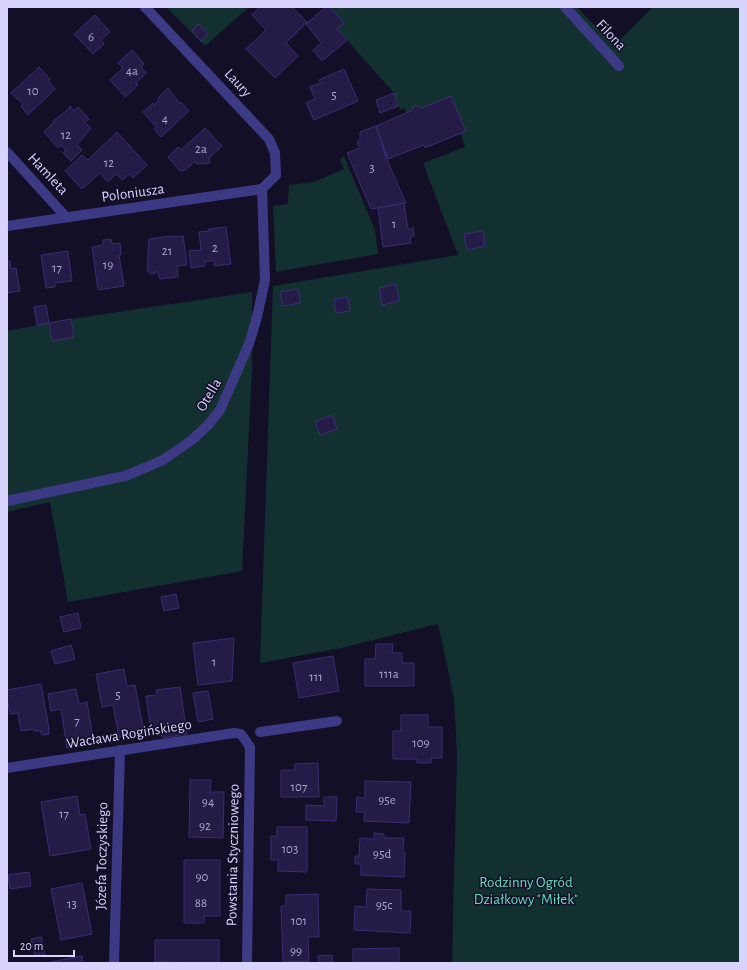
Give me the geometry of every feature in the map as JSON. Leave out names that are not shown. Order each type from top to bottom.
[{"type":"street","name":"Laury","points":[[145,7],[270,139],[275,153],[276,175],[262,189]]},
{"type":"street","name":"Filona","points":[[565,7],[619,66]]},
{"type":"street","name":"Hamleta","points":[[7,152],[66,217]]},
{"type":"street","name":"Poloniusza","points":[[7,226],[262,189]]},
{"type":"street","name":"Otella","points":[[7,501],[125,476],[163,460],[192,440],[209,424],[220,410],[249,344],[257,317],[264,280],[262,189]]},
{"type":"street","points":[[260,732],[337,721]]},
{"type":"street","name":"Wacława Rogińskiego","points":[[7,768],[234,733],[241,734],[250,747]]},
{"type":"street","name":"Powstania Styczniowego","points":[[247,963],[250,747]]},
{"type":"street","name":"Józefa Toczyskiego","points":[[114,963],[120,750]]},
{"type":"green space","points":[[166,7],[249,7],[205,46]]},
{"type":"green space","name":"Rodzinny Ogród Działkowy \"Miłek\"","points":[[330,7],[577,7],[614,46],[653,7],[740,7],[740,963],[452,963],[457,755],[454,698],[438,624],[341,648],[260,663],[273,286],[458,255],[423,163],[465,147],[450,100],[408,115],[404,108],[400,110],[394,93],[337,29]]},
{"type":"green space","points":[[344,156],[375,230],[378,254],[276,272],[273,206],[288,204],[289,185],[314,182],[344,169],[340,159]]},
{"type":"green space","points":[[252,292],[252,368],[242,571],[68,602],[50,502],[7,512],[7,331],[71,319]]},
{"type":"building","points":[[260,7],[292,7],[307,22],[286,43],[298,56],[275,78],[246,49],[266,30],[252,15]]},
{"type":"building","points":[[326,7],[330,7],[344,23],[337,29],[347,40],[322,61],[313,50],[321,43],[306,24]]},
{"type":"building","points":[[95,15],[110,32],[101,40],[104,44],[93,54],[74,34]]},
{"type":"building","points":[[199,24],[208,34],[201,41],[192,31]]},
{"type":"building","points":[[132,50],[144,64],[141,67],[146,73],[136,83],[138,85],[125,97],[110,80],[123,68],[118,63]]},
{"type":"building","points":[[39,67],[50,79],[48,81],[55,89],[28,115],[21,106],[23,104],[11,93]]},
{"type":"building","points":[[344,69],[358,101],[314,120],[306,103],[315,99],[310,87],[321,83],[319,80]]},
{"type":"building","points":[[168,88],[180,104],[181,102],[189,111],[161,137],[154,129],[156,127],[143,112],[153,103],[154,105],[159,100],[158,98]]},
{"type":"building","points":[[394,93],[398,106],[380,113],[376,100]]},
{"type":"building","points":[[451,96],[466,131],[425,148],[424,145],[388,159],[376,126],[411,111],[415,105],[422,108]]},
{"type":"building","points":[[70,106],[74,111],[78,107],[89,119],[85,122],[91,129],[77,144],[82,150],[71,161],[63,153],[66,150],[61,145],[58,148],[44,132],[54,122],[53,121],[70,108]]},
{"type":"building","points":[[376,126],[387,160],[406,203],[371,209],[347,153],[360,148],[357,142],[360,139],[360,132]]},
{"type":"building","points":[[205,128],[222,146],[209,158],[210,163],[197,164],[195,161],[186,170],[180,171],[168,157],[178,147],[181,150]]},
{"type":"building","points":[[117,132],[147,165],[133,178],[129,174],[123,180],[116,174],[108,182],[100,173],[82,189],[65,171],[82,155],[88,160]]},
{"type":"building","points":[[404,203],[408,229],[412,229],[413,227],[414,236],[410,237],[411,243],[383,247],[378,208]]},
{"type":"building","points":[[226,227],[231,264],[215,266],[214,260],[205,262],[205,266],[191,268],[189,251],[201,250],[199,232]]},
{"type":"building","points":[[483,231],[485,246],[467,250],[464,234]]},
{"type":"building","points":[[183,236],[187,265],[177,266],[178,277],[160,279],[157,271],[154,274],[150,274],[147,270],[149,239]]},
{"type":"building","points":[[111,239],[112,244],[120,243],[121,255],[119,255],[124,286],[98,290],[92,247],[103,245],[103,240]]},
{"type":"building","points":[[68,251],[72,281],[55,283],[55,287],[46,288],[41,255]]},
{"type":"building","points":[[7,261],[10,261],[11,269],[16,268],[20,291],[7,293]]},
{"type":"building","points":[[396,284],[399,301],[382,305],[379,288]]},
{"type":"building","points":[[298,289],[300,303],[283,306],[280,292]]},
{"type":"building","points":[[348,297],[350,311],[336,313],[334,299]]},
{"type":"building","points":[[46,305],[49,323],[37,325],[34,307]]},
{"type":"building","points":[[71,319],[74,337],[52,341],[49,323]]},
{"type":"building","points":[[332,415],[337,429],[320,435],[315,422]]},
{"type":"building","points":[[176,594],[179,608],[164,611],[161,597]]},
{"type":"building","points":[[78,613],[81,628],[64,632],[60,617]]},
{"type":"building","points":[[234,638],[232,681],[198,685],[193,643]]},
{"type":"building","points":[[376,644],[393,644],[392,653],[402,653],[402,663],[414,663],[414,686],[365,686],[365,659],[375,659]]},
{"type":"building","points":[[71,645],[75,659],[55,664],[51,651]]},
{"type":"building","points":[[333,656],[339,691],[299,698],[293,663]]},
{"type":"building","points":[[124,669],[127,686],[135,685],[144,733],[119,737],[113,705],[102,707],[96,674]]},
{"type":"building","points":[[41,684],[49,734],[42,735],[41,731],[34,731],[34,729],[21,731],[18,713],[10,714],[7,690]]},
{"type":"building","points":[[180,687],[187,734],[162,738],[160,728],[151,729],[146,696],[157,695],[156,690]]},
{"type":"building","points":[[76,689],[79,704],[87,702],[94,744],[67,748],[61,709],[51,711],[48,694]]},
{"type":"building","points":[[208,691],[213,719],[198,722],[193,693]]},
{"type":"building","points":[[401,715],[428,715],[428,727],[442,727],[442,758],[431,758],[431,763],[417,763],[417,759],[393,759],[393,731],[401,731]]},
{"type":"building","points":[[318,763],[319,797],[281,797],[281,770],[295,770],[295,764]]},
{"type":"building","points":[[190,780],[211,780],[210,792],[224,792],[223,838],[189,837]]},
{"type":"building","points":[[365,781],[411,782],[409,823],[364,821],[365,812],[356,812],[357,797],[365,798]]},
{"type":"building","points":[[77,796],[80,815],[85,814],[91,849],[50,856],[41,802]]},
{"type":"building","points":[[324,797],[337,797],[336,821],[306,820],[306,805],[324,806]]},
{"type":"building","points":[[277,827],[307,827],[307,872],[278,871],[278,860],[271,860],[271,836],[277,836]]},
{"type":"building","points":[[374,833],[384,834],[384,838],[404,838],[404,877],[361,875],[361,864],[355,864],[355,856],[359,856],[360,838],[374,839]]},
{"type":"building","points":[[184,860],[220,860],[220,916],[204,916],[204,923],[184,923]]},
{"type":"building","points":[[29,872],[31,886],[10,889],[8,875]]},
{"type":"building","points":[[82,883],[92,934],[61,940],[51,889]]},
{"type":"building","points":[[367,889],[401,890],[401,911],[411,911],[410,933],[354,930],[355,906],[366,907]]},
{"type":"building","points":[[318,894],[319,937],[308,937],[309,961],[283,962],[281,906],[286,906],[286,895]]},
{"type":"building","points":[[41,937],[45,955],[35,957],[31,939]]},
{"type":"building","points":[[155,940],[219,940],[219,963],[155,962]]},
{"type":"building","points":[[399,948],[399,963],[353,963],[353,949]]},
{"type":"building","points":[[332,955],[333,963],[319,963],[318,956]]},
{"type":"building","points":[[82,956],[83,963],[51,962]]}]
